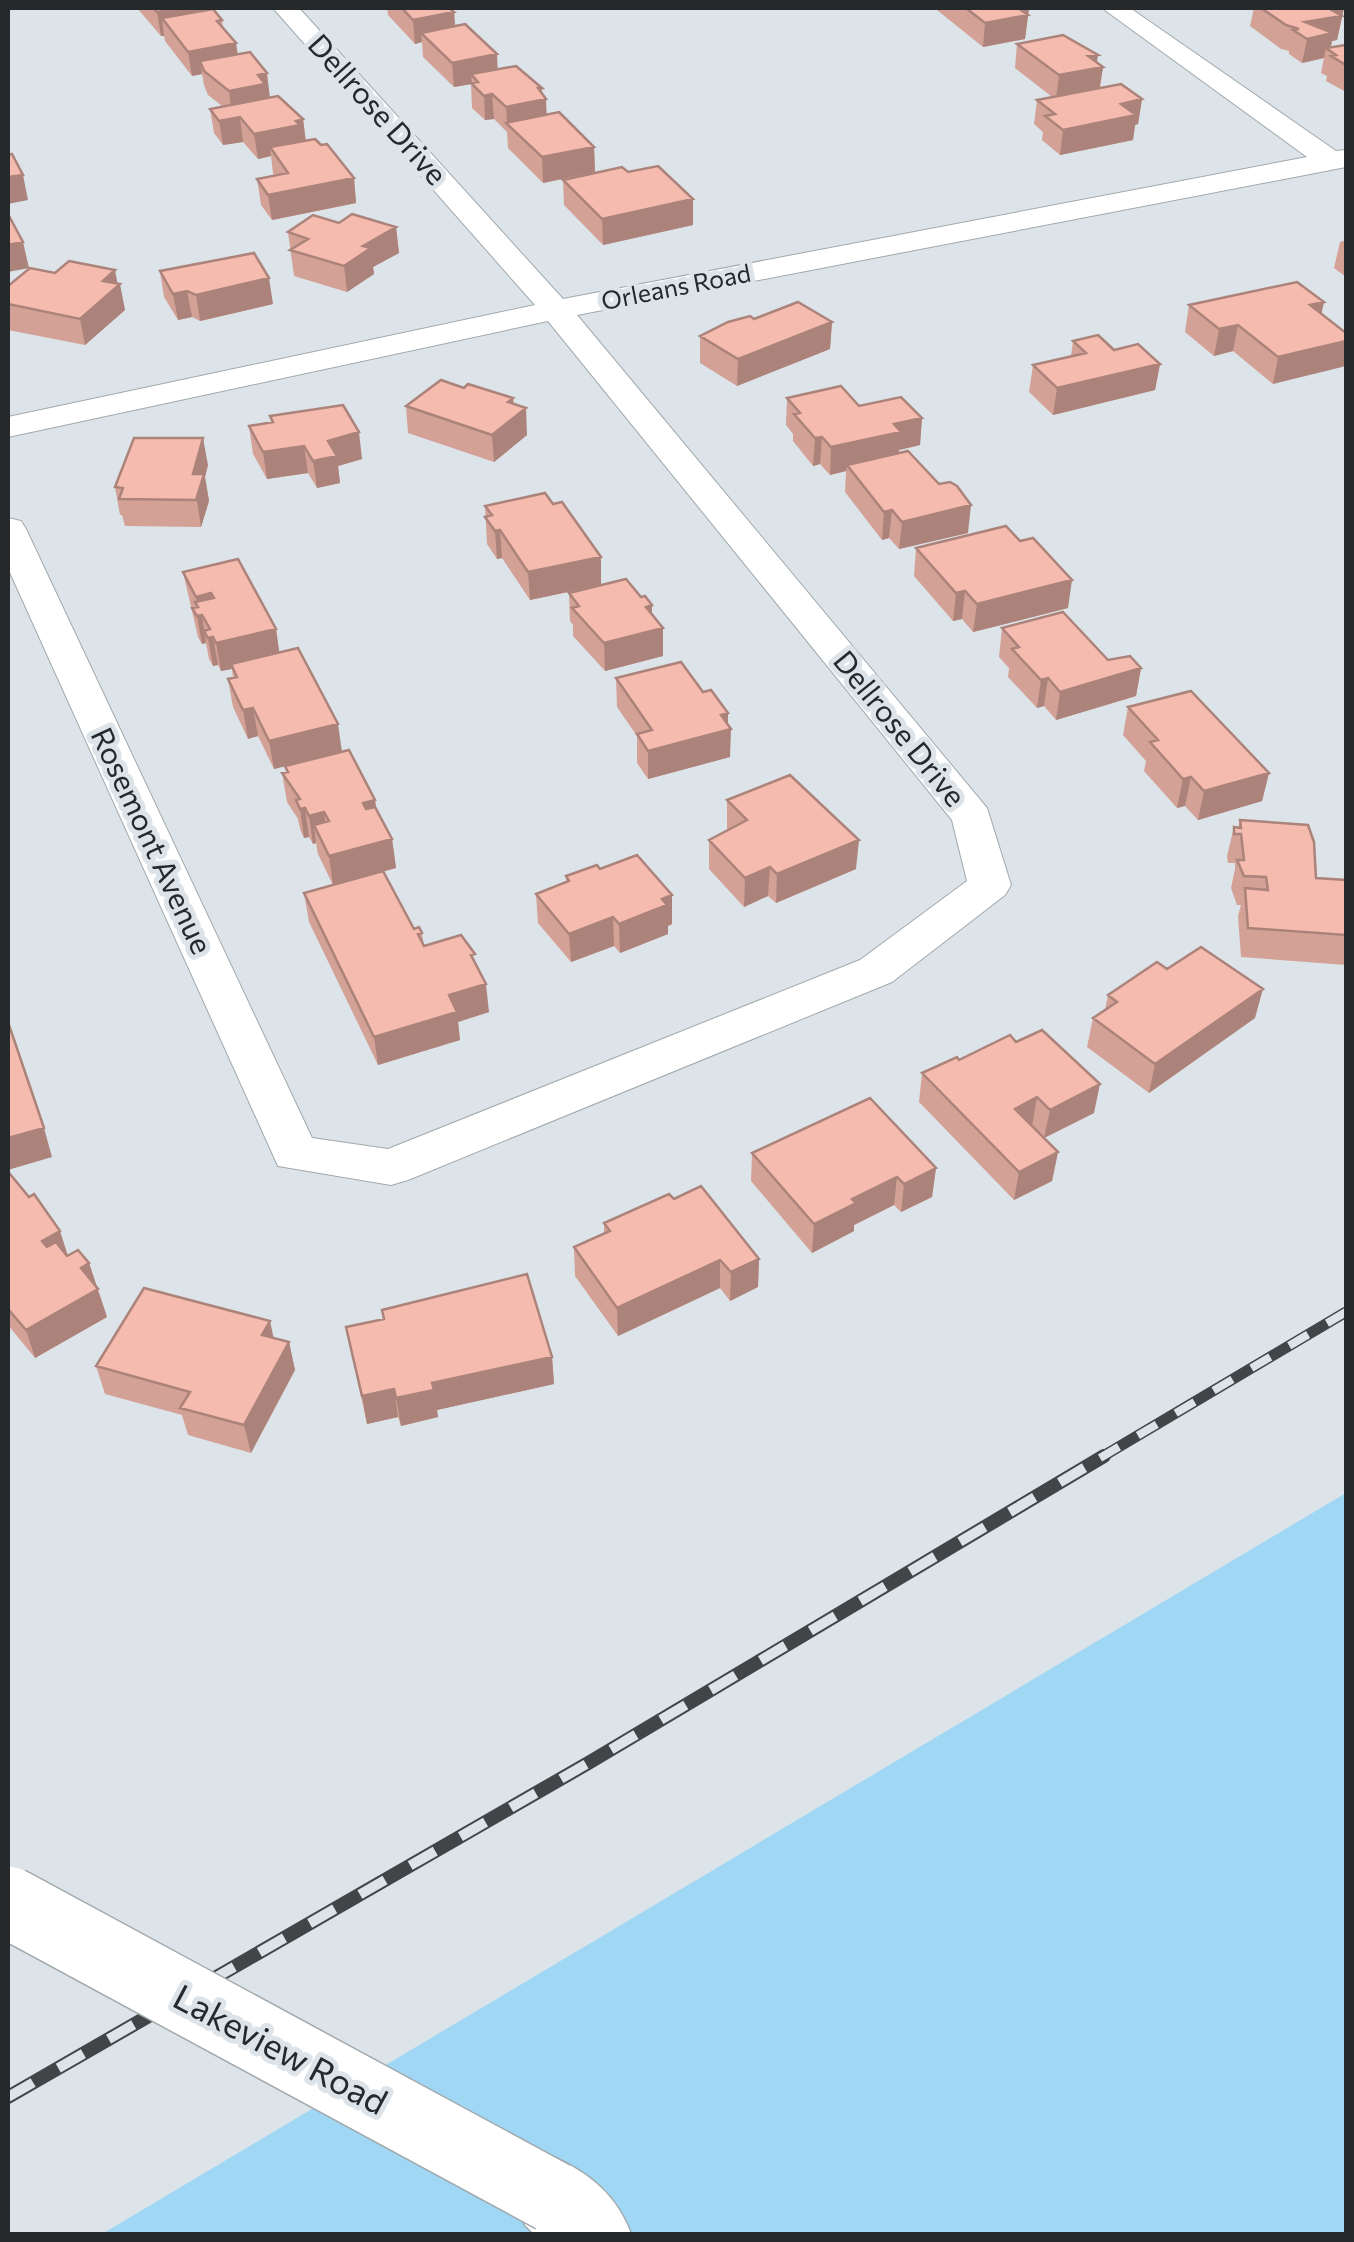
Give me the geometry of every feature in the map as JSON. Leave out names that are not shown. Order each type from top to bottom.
[{"type":"street","name":"Dellrose Drive","points":[[285,8],[556,310],[972,816],[990,885],[876,971],[391,1167],[295,1152]]},
{"type":"street","points":[[1114,8],[1339,159]]},
{"type":"street","name":"Orleans Road","points":[[8,426],[556,310],[1339,159]]},
{"type":"street","name":"Rosemont Avenue","points":[[8,530],[295,1152]]},
{"type":"street","name":"Lakeview Road","points":[[8,1902],[572,2216]]},
{"type":"shaded area","points":[[1346,1493],[1346,2234],[102,2234]]},
{"type":"building","points":[[153,8],[186,8],[157,12]]},
{"type":"building","points":[[402,8],[449,8],[454,12],[413,20]]},
{"type":"building","points":[[966,8],[1018,8],[1028,15],[985,23]]},
{"type":"building","points":[[1261,8],[1328,8],[1342,16],[1305,22],[1333,33],[1307,39],[1293,30],[1299,29]]},
{"type":"building","points":[[213,9],[222,20],[217,21],[236,43],[188,52],[162,18]]},
{"type":"building","points":[[465,24],[497,54],[452,63],[421,33]]},
{"type":"building","points":[[1063,35],[1098,55],[1088,56],[1103,67],[1059,75],[1017,44]]},
{"type":"building","points":[[1346,45],[1346,65],[1326,48]]},
{"type":"building","points":[[250,52],[267,73],[258,75],[265,84],[229,91],[204,71],[200,61]]},
{"type":"building","points":[[516,66],[542,88],[538,88],[546,99],[506,107],[492,94],[484,96],[471,83],[478,82],[471,74]]},
{"type":"building","points":[[1121,84],[1142,99],[1121,104],[1136,115],[1063,130],[1045,116],[1055,114],[1037,100]]},
{"type":"building","points":[[278,96],[303,119],[296,121],[300,125],[254,134],[240,117],[219,121],[210,109]]},
{"type":"building","points":[[559,112],[594,147],[542,157],[506,123]]},
{"type":"building","points":[[315,139],[321,145],[327,144],[354,178],[268,195],[257,179],[288,173],[270,147]]},
{"type":"building","points":[[12,154],[23,175],[8,177],[8,155]]},
{"type":"building","points":[[658,166],[693,199],[602,219],[563,180],[622,167],[628,172]]},
{"type":"building","points":[[8,214],[23,242],[8,245]]},
{"type":"building","points":[[352,214],[396,227],[363,246],[371,248],[344,266],[290,250],[308,239],[288,232],[313,215],[339,223]]},
{"type":"building","points":[[254,253],[269,278],[196,295],[187,291],[173,294],[160,271]]},
{"type":"building","points":[[69,261],[115,270],[103,281],[120,284],[80,319],[8,304],[8,286],[30,268],[55,273]]},
{"type":"building","points":[[1297,282],[1324,302],[1310,305],[1346,333],[1346,341],[1278,357],[1238,325],[1219,329],[1189,305]]},
{"type":"building","points":[[798,302],[832,322],[738,359],[700,336],[728,322],[750,316],[754,319]]},
{"type":"building","points":[[1098,335],[1114,350],[1138,344],[1160,364],[1057,388],[1033,365],[1086,353],[1073,341]]},
{"type":"building","points":[[441,380],[513,398],[508,402],[526,408],[492,435],[406,406]]},
{"type":"building","points":[[841,386],[859,406],[901,397],[922,418],[894,424],[901,432],[831,447],[822,437],[815,438],[794,414],[800,413],[787,398]]},
{"type":"building","points":[[343,405],[359,432],[328,441],[337,456],[313,461],[304,446],[263,452],[249,426],[273,422],[270,416]]},
{"type":"building","points":[[134,438],[203,438],[193,474],[204,474],[196,500],[119,499],[123,488],[115,487]]},
{"type":"building","points":[[908,451],[939,484],[950,482],[957,486],[971,505],[902,522],[892,510],[884,512],[847,465]]},
{"type":"building","points":[[545,493],[553,504],[562,502],[601,557],[528,572],[500,530],[495,531],[485,517],[492,515],[485,506]]},
{"type":"building","points":[[1006,526],[1020,541],[1033,538],[1072,580],[977,604],[965,591],[956,593],[916,548]]},
{"type":"building","points":[[238,559],[276,629],[216,643],[204,631],[210,629],[202,615],[197,616],[192,608],[198,607],[195,602],[214,598],[211,593],[196,597],[183,572]]},
{"type":"building","points":[[626,579],[652,605],[646,607],[663,628],[604,643],[572,608],[579,606],[569,593]]},
{"type":"building","points":[[1063,612],[1108,660],[1130,656],[1141,668],[1060,692],[1048,678],[1041,680],[1012,649],[1019,647],[1002,628]]},
{"type":"building","points":[[298,648],[338,724],[269,741],[253,708],[243,710],[228,679],[237,677],[231,664]]},
{"type":"building","points":[[681,662],[703,692],[711,690],[728,713],[721,715],[731,729],[648,751],[637,734],[652,730],[616,678]]},
{"type":"building","points":[[1191,691],[1269,773],[1204,791],[1191,777],[1183,779],[1150,742],[1158,740],[1128,707]]},
{"type":"building","points":[[349,750],[375,800],[363,803],[366,809],[375,807],[392,839],[329,856],[314,825],[329,821],[324,812],[309,816],[305,808],[300,809],[296,800],[300,799],[282,773],[288,772],[285,766]]},
{"type":"building","points":[[790,775],[859,840],[777,874],[770,867],[745,878],[709,840],[747,820],[727,800]]},
{"type":"building","points":[[1240,820],[1308,825],[1314,842],[1316,878],[1346,880],[1346,935],[1248,928],[1245,888],[1268,890],[1266,877],[1244,876],[1237,860],[1244,860],[1241,834],[1234,834],[1234,827],[1241,828]]},
{"type":"building","points":[[637,855],[672,895],[662,899],[667,905],[619,924],[613,917],[569,934],[536,894],[569,881],[566,876]]},
{"type":"building","points":[[383,871],[414,929],[419,927],[424,946],[461,935],[475,954],[471,955],[486,984],[449,995],[457,1012],[374,1037],[304,893]]},
{"type":"building","points":[[1201,947],[1263,989],[1155,1064],[1093,1018],[1117,1002],[1108,995],[1157,962],[1167,969]]},
{"type":"building","points":[[8,1022],[44,1128],[8,1138]]},
{"type":"building","points":[[1042,1030],[1100,1084],[1050,1110],[1037,1097],[1015,1109],[1058,1152],[1019,1172],[922,1073],[1010,1035],[1016,1042]]},
{"type":"building","points":[[870,1098],[936,1168],[904,1184],[897,1177],[852,1199],[856,1203],[814,1224],[752,1153]]},
{"type":"building","points":[[10,1174],[29,1197],[34,1194],[60,1231],[42,1241],[47,1247],[56,1242],[67,1256],[78,1250],[89,1263],[81,1268],[98,1289],[26,1330],[8,1309]]},
{"type":"building","points":[[701,1186],[759,1259],[731,1272],[720,1260],[617,1308],[574,1247],[610,1231],[604,1223],[669,1194],[674,1199]]},
{"type":"building","points":[[527,1274],[552,1357],[432,1383],[434,1390],[396,1398],[394,1389],[362,1396],[346,1327],[384,1319],[382,1310]]},
{"type":"building","points":[[144,1288],[270,1321],[262,1335],[289,1342],[244,1425],[180,1408],[190,1392],[96,1366]]},
{"type":"railway","points":[[1100,1458],[1346,1312]]},
{"type":"railway","points":[[8,2097],[590,1762],[1104,1456]]}]
